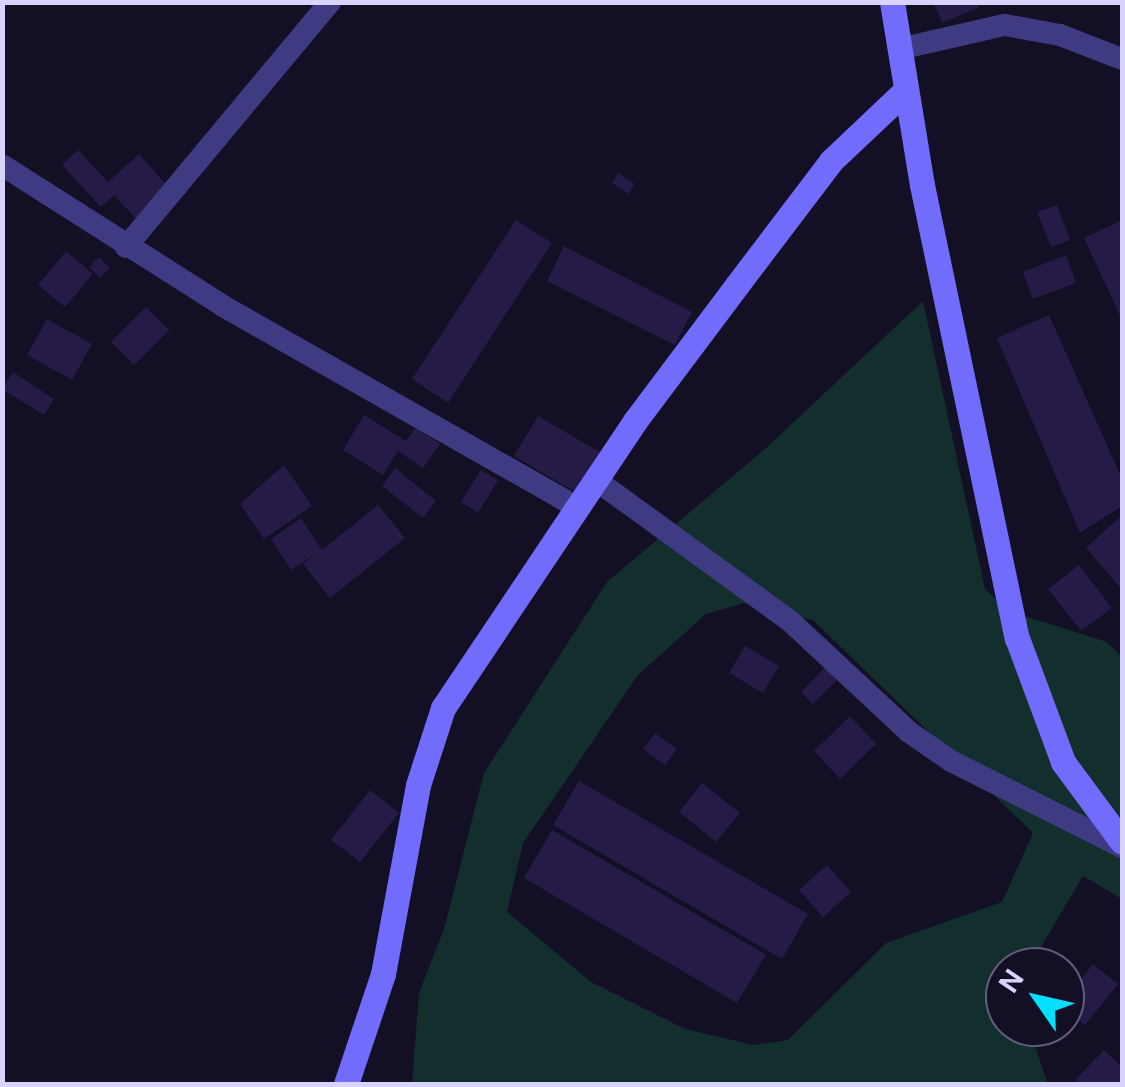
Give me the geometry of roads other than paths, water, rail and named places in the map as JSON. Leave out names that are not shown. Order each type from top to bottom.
[{"type":"street","points":[[126,247],[330,2]]},
{"type":"street","points":[[892,2],[904,91],[1017,638],[1057,750],[1122,844]]},
{"type":"street","points":[[899,48],[976,27],[1005,26],[1060,35],[1122,60]]},
{"type":"street","points":[[346,1084],[382,974],[418,784],[443,708],[596,480],[831,161],[904,91]]},
{"type":"street","points":[[2,166],[126,247],[578,507]]},
{"type":"street","points":[[596,480],[790,621],[909,732],[950,761],[1122,844]]}]
